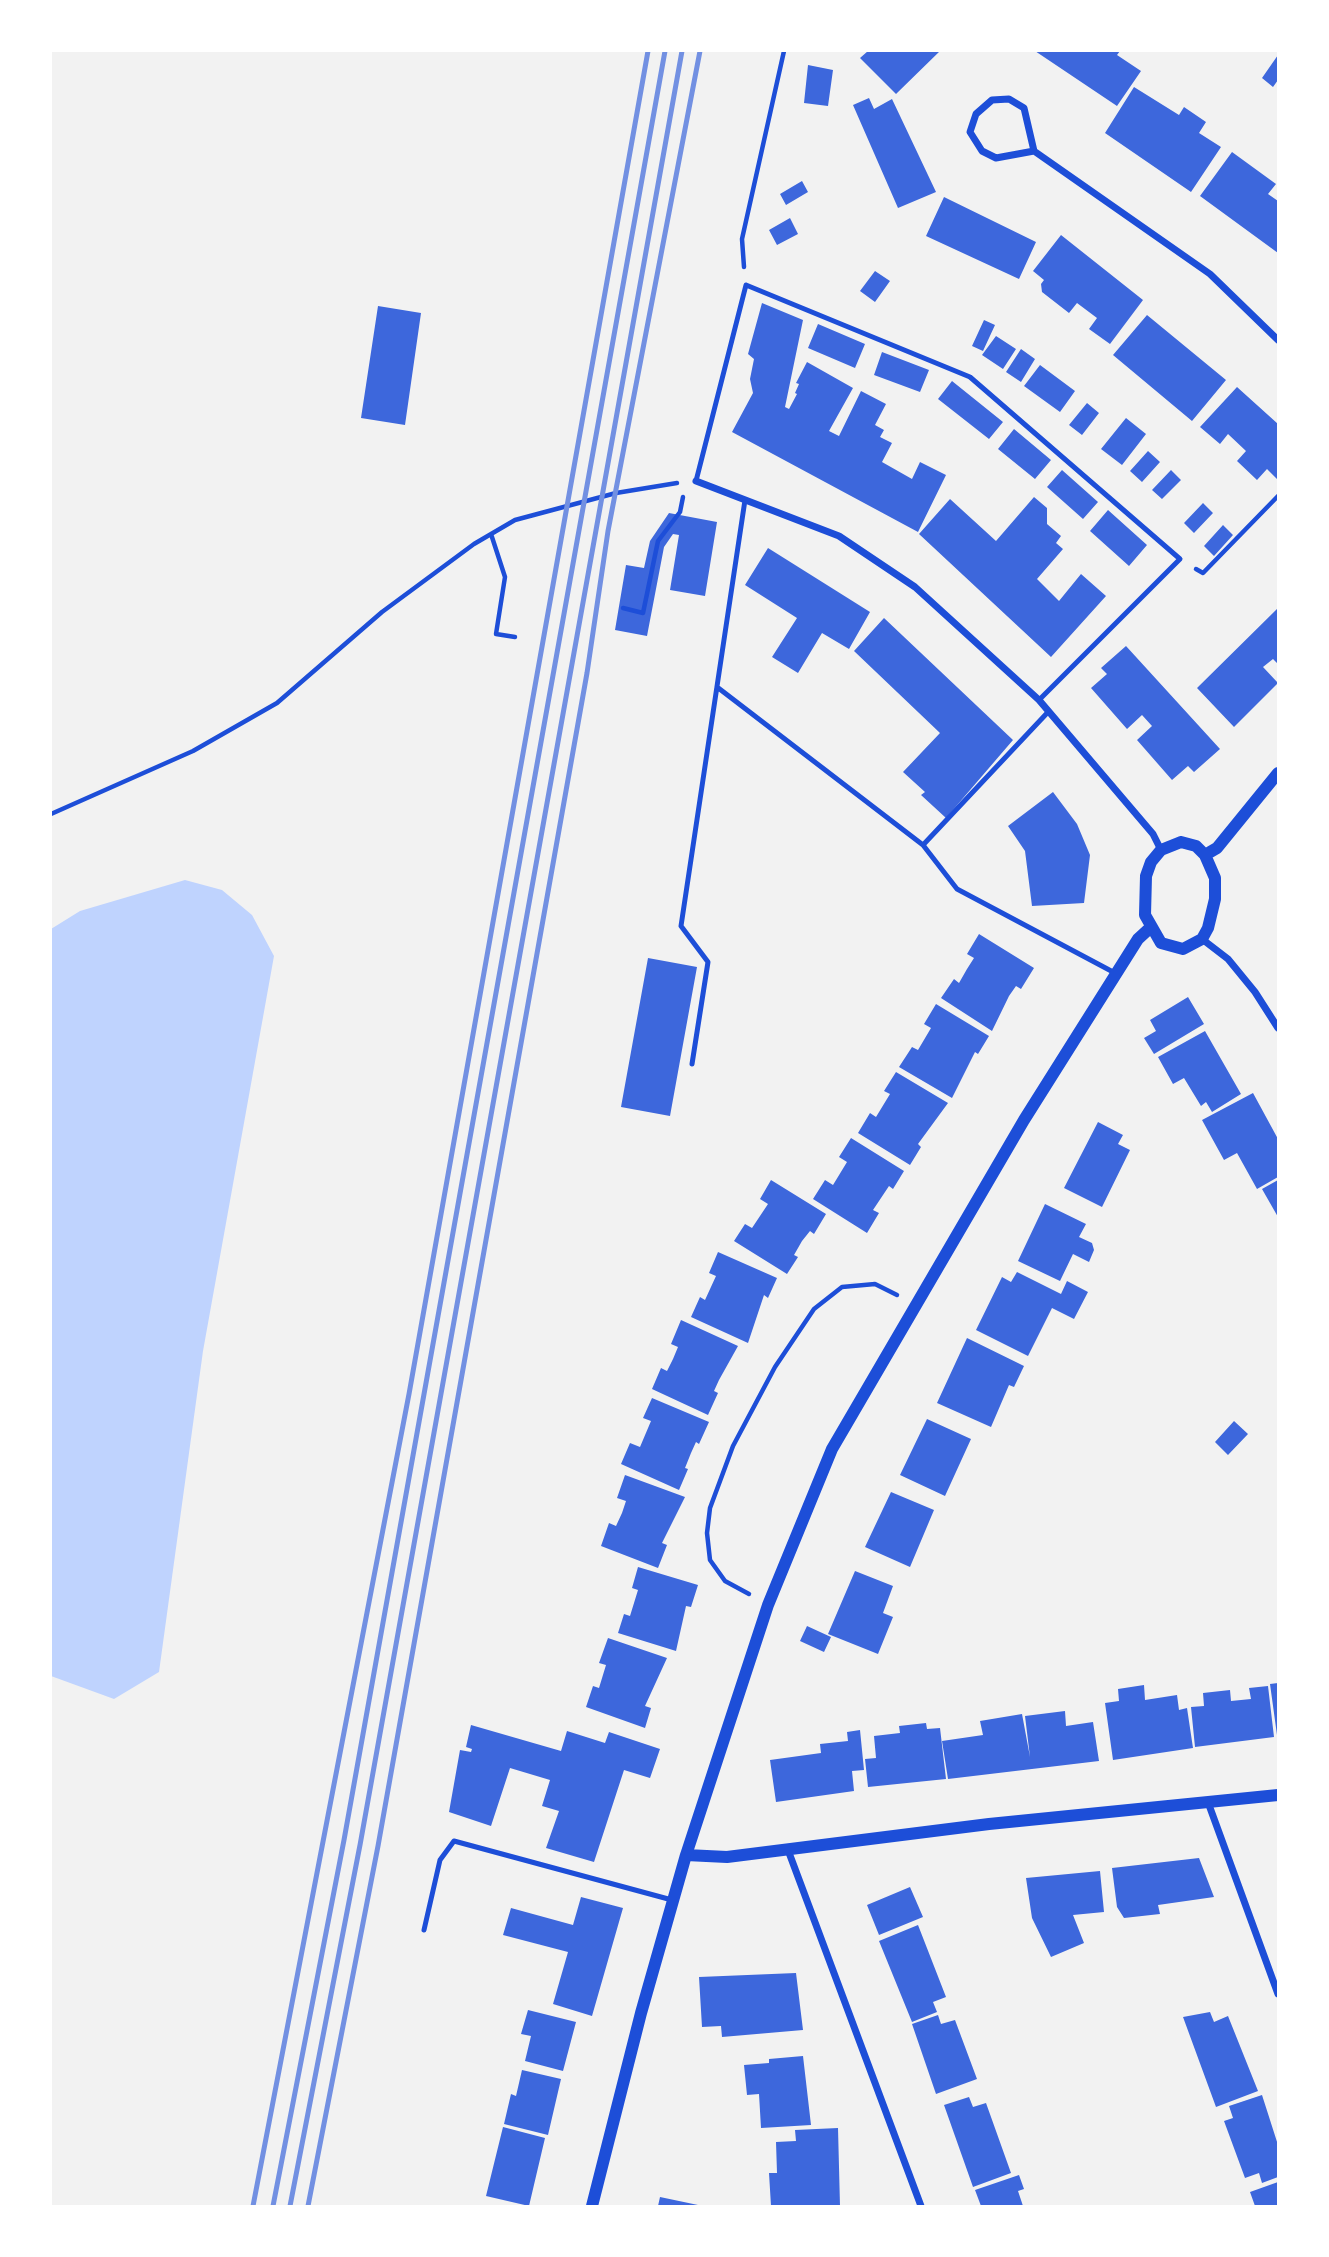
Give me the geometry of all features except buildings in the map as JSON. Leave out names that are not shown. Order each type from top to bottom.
[{"type":"street","points":[[1034,151],[996,158],[982,150],[971,132],[976,114],[992,100],[1009,99],[1024,108],[1034,151],[1210,274],[1278,340]]},
{"type":"street","points":[[696,481],[839,536],[915,587],[1040,699],[1138,816],[1161,850]]},
{"type":"street","points":[[1205,855],[1217,848],[1278,773]]},
{"type":"street","points":[[1181,842],[1196,846],[1205,855],[1215,878],[1215,899],[1202,939],[1183,948],[1161,943],[1150,928],[1145,915],[1146,876],[1151,862],[1161,850],[1181,842]]},
{"type":"street","points":[[592,2206],[686,1855],[768,1605],[832,1449],[1024,1120],[1138,939],[1150,928]]},
{"type":"street","points":[[1202,939],[1228,959],[1255,992],[1278,1028]]},
{"type":"street","points":[[686,1855],[727,1857],[989,1824],[1209,1805],[1278,1795]]},
{"type":"street","points":[[1209,1805],[1278,1994]]},
{"type":"street","points":[[788,1850],[843,1991],[921,2206]]},
{"type":"lane","points":[[696,481],[746,285],[970,377],[1180,559],[1040,699]]},
{"type":"lane","points":[[692,1064],[708,962],[681,926],[745,500]]},
{"type":"lane","points":[[717,687],[923,845],[957,889],[1117,975]]},
{"type":"lane","points":[[923,845],[1049,711]]},
{"type":"lane","points":[[424,1930],[440,1860],[454,1841],[672,1900]]},
{"type":"path","points":[[746,285],[742,239],[785,51]]},
{"type":"path","points":[[51,814],[192,751],[277,703],[382,612],[491,534],[515,520],[544,510],[616,493],[696,481]]},
{"type":"path","points":[[1180,559],[1203,573],[1278,496]]},
{"type":"path","points":[[623,608],[643,613],[658,541],[680,512]]},
{"type":"path","points":[[491,534],[505,577],[496,634],[515,637]]},
{"type":"path","points":[[768,1605],[726,1581],[710,1560],[707,1533],[710,1508],[733,1446],[775,1367],[814,1309],[842,1287],[875,1284],[916,1305]]},
{"type":"water","points":[[185,880],[222,890],[252,915],[274,956],[203,1351],[159,1672],[114,1699],[51,1676],[51,929],[80,911]]},
{"type":"railway","points":[[253,2206],[409,1394],[648,51]]},
{"type":"railway","points":[[273,2206],[344,1840],[665,51]]},
{"type":"railway","points":[[290,2206],[360,1845],[682,51]]},
{"type":"railway","points":[[308,2206],[378,1846],[587,673],[608,531],[700,51]]}]
